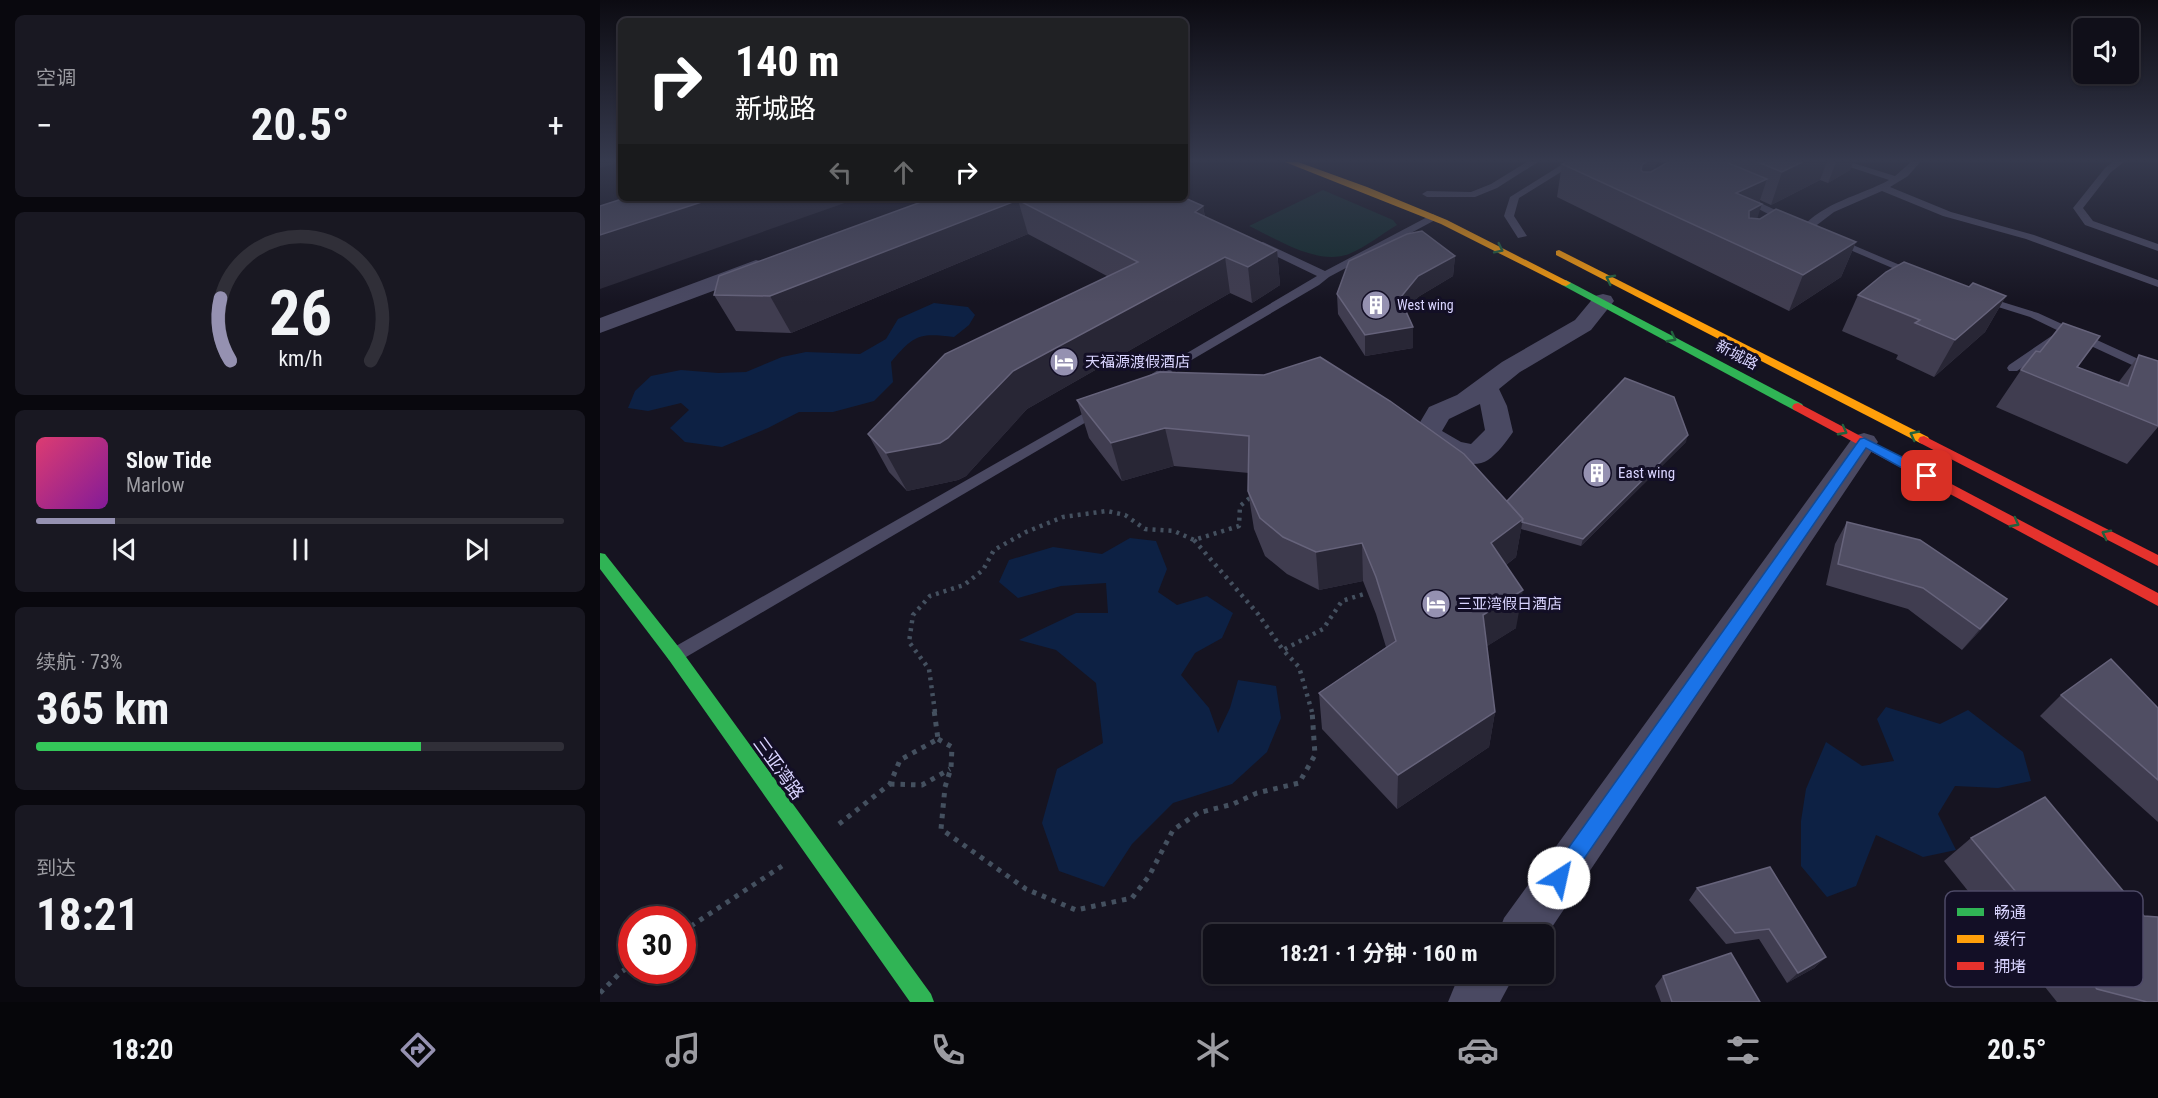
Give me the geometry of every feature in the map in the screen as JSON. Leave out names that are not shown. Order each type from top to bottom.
[{"type":"main road","name":"新城路","points":[[1411,209],[1603,302],[2158,600]]},
{"type":"main road","points":[[1495,223],[1527,238]]},
{"type":"main road","name":"新城路","points":[[1550,249],[2158,561]]},
{"type":"main road","name":"三亚湾路","points":[[600,558],[675,654],[924,1002]]},
{"type":"street","points":[[600,326],[774,261]]},
{"type":"street","points":[[1485,387],[1511,368],[1583,325],[1603,302]]},
{"type":"street","points":[[1527,924],[1864,442]]},
{"type":"street","points":[[1472,1002],[1485,984]]},
{"type":"lane","points":[[1511,209],[1509,216],[1527,238]]},
{"type":"lane","points":[[1758,209],[1785,224],[1806,229],[1913,277]]},
{"type":"lane","points":[[1806,229],[1816,217],[1835,209]]},
{"type":"lane","points":[[1934,209],[2030,237],[2158,284]]},
{"type":"lane","points":[[2079,209],[2089,223],[2158,248]]},
{"type":"lane","points":[[1129,391],[1325,275],[1433,218]]},
{"type":"lane","points":[[1252,241],[1325,275]]},
{"type":"lane","points":[[1972,296],[2034,315],[2158,373]]},
{"type":"lane","points":[[2013,368],[2068,331]]},
{"type":"lane","points":[[675,654],[1108,403]]},
{"type":"path","points":[[1194,540],[1239,526],[1240,506],[1253,495]]},
{"type":"path","points":[[1107,511],[1125,515],[1145,529],[1174,531],[1194,540],[1258,614],[1283,650],[1299,667],[1311,703],[1315,755],[1299,783],[1257,793],[1233,804],[1198,813],[1173,830],[1149,876],[1132,898],[1076,910],[1026,889],[941,829],[945,787],[951,768],[952,747],[938,739],[929,669],[909,642],[914,615],[930,596],[964,585],[983,570],[994,550],[1026,532],[1063,517],[1107,511]]},
{"type":"path","points":[[1283,650],[1323,629],[1342,602],[1367,593]]},
{"type":"path","points":[[696,923],[812,845],[890,784],[900,760],[938,739]]},
{"type":"path","points":[[890,784],[914,788],[923,786],[951,768]]},
{"type":"path","points":[[600,993],[618,975]]},
{"type":"green space","points":[[1284,209],[1367,209],[1393,220],[1397,225],[1355,251],[1337,257],[1311,254],[1249,226]]},
{"type":"water","points":[[934,303],[968,307],[975,315],[969,325],[954,337],[933,335],[918,337],[906,346],[891,362],[893,382],[874,401],[833,412],[799,412],[722,447],[685,442],[670,428],[689,410],[681,403],[648,411],[628,408],[635,391],[651,376],[681,370],[718,373],[746,372],[782,357],[806,352],[860,354],[886,339],[898,319]]},
{"type":"water","points":[[1130,538],[1156,541],[1167,569],[1158,592],[1177,605],[1207,596],[1233,613],[1222,638],[1195,653],[1181,675],[1209,708],[1218,733],[1230,708],[1238,680],[1276,686],[1281,718],[1267,752],[1232,784],[1173,803],[1132,844],[1104,887],[1059,871],[1042,823],[1057,769],[1103,743],[1096,683],[1056,650],[1019,640],[1076,613],[1108,613],[1106,583],[1061,586],[1018,598],[999,582],[1009,560],[1053,547],[1102,554]]},
{"type":"water","points":[[1886,707],[1940,724],[1968,710],[2023,752],[2031,781],[1998,788],[1955,786],[1938,814],[1956,850],[1923,857],[1876,835],[1856,886],[1827,897],[1801,866],[1801,821],[1806,789],[1826,742],[1862,766],[1894,761],[1877,719]]},
{"type":"building","points":[[600,209],[681,209],[600,235]]},
{"type":"building","points":[[903,209],[995,209],[770,296],[714,295],[719,276]]},
{"type":"building","points":[[1035,209],[1199,209],[1195,212],[1277,250],[1248,267],[1225,257],[1013,371],[948,438],[940,443],[886,453],[868,434],[945,354],[1138,262]]},
{"type":"building","points":[[1659,209],[1753,209],[1749,211],[1749,218],[1760,219],[1776,209],[1856,242],[1803,275]]},
{"type":"building","name":"West wing","points":[[1422,231],[1455,256],[1418,276],[1400,298],[1413,327],[1365,335],[1337,294],[1349,261],[1407,234]]},
{"type":"building","points":[[1904,262],[1969,287],[1973,283],[2006,296],[1955,340],[1915,323],[1920,320],[1858,295],[1886,272]]},
{"type":"building","points":[[2063,323],[2100,336],[2077,367],[2128,386],[2139,355],[2158,361],[2158,426],[2021,370],[2036,351],[2040,352]]},
{"type":"building","name":"三亚湾假日酒店","points":[[1320,357],[1390,401],[1464,454],[1523,519],[1491,543],[1523,590],[1483,615],[1495,712],[1398,775],[1319,693],[1396,641],[1376,577],[1362,543],[1316,552],[1283,537],[1260,518],[1248,491],[1249,436],[1165,428],[1111,443],[1077,400],[1160,372],[1264,375]]},
{"type":"building","name":"East wing","points":[[1625,378],[1674,397],[1688,435],[1583,539],[1522,522],[1523,519],[1507,501]]},
{"type":"building","points":[[1847,522],[1920,540],[2007,599],[1980,629],[1923,588],[1838,564]]},
{"type":"building","points":[[2111,659],[2158,708],[2158,780],[2061,695]]},
{"type":"building","points":[[2045,797],[2123,891],[2015,891],[1971,838]]},
{"type":"building","points":[[1770,867],[1826,957],[1798,973],[1769,929],[1735,933],[1697,888]]},
{"type":"building","points":[[2143,915],[2158,917],[2158,1002],[2147,1002],[2095,987],[2143,987]]},
{"type":"building","points":[[1731,953],[1760,1002],[1672,1002],[1663,976]]},
{"type":"traffic: fast","points":[[1566,283],[1798,407]]},
{"type":"traffic: fast","points":[[600,558],[675,655],[923,1002]]},
{"type":"traffic: slow","points":[[1412,209],[1444,222],[1566,283]]},
{"type":"traffic: slow","points":[[1559,253],[1924,440]]},
{"type":"traffic: jam","points":[[1798,407],[2158,600]]},
{"type":"traffic: jam","points":[[1924,440],[2158,561]]},
{"type":"place","name":"West wing","points":[[1376,305]]},
{"type":"place","name":"天福源渡假酒店","points":[[1064,362]]},
{"type":"place","name":"East wing","points":[[1597,473]]},
{"type":"place","name":"三亚湾假日酒店","points":[[1436,604]]},
{"type":"route","points":[[1559,878],[1864,442],[1927,476]]}]
